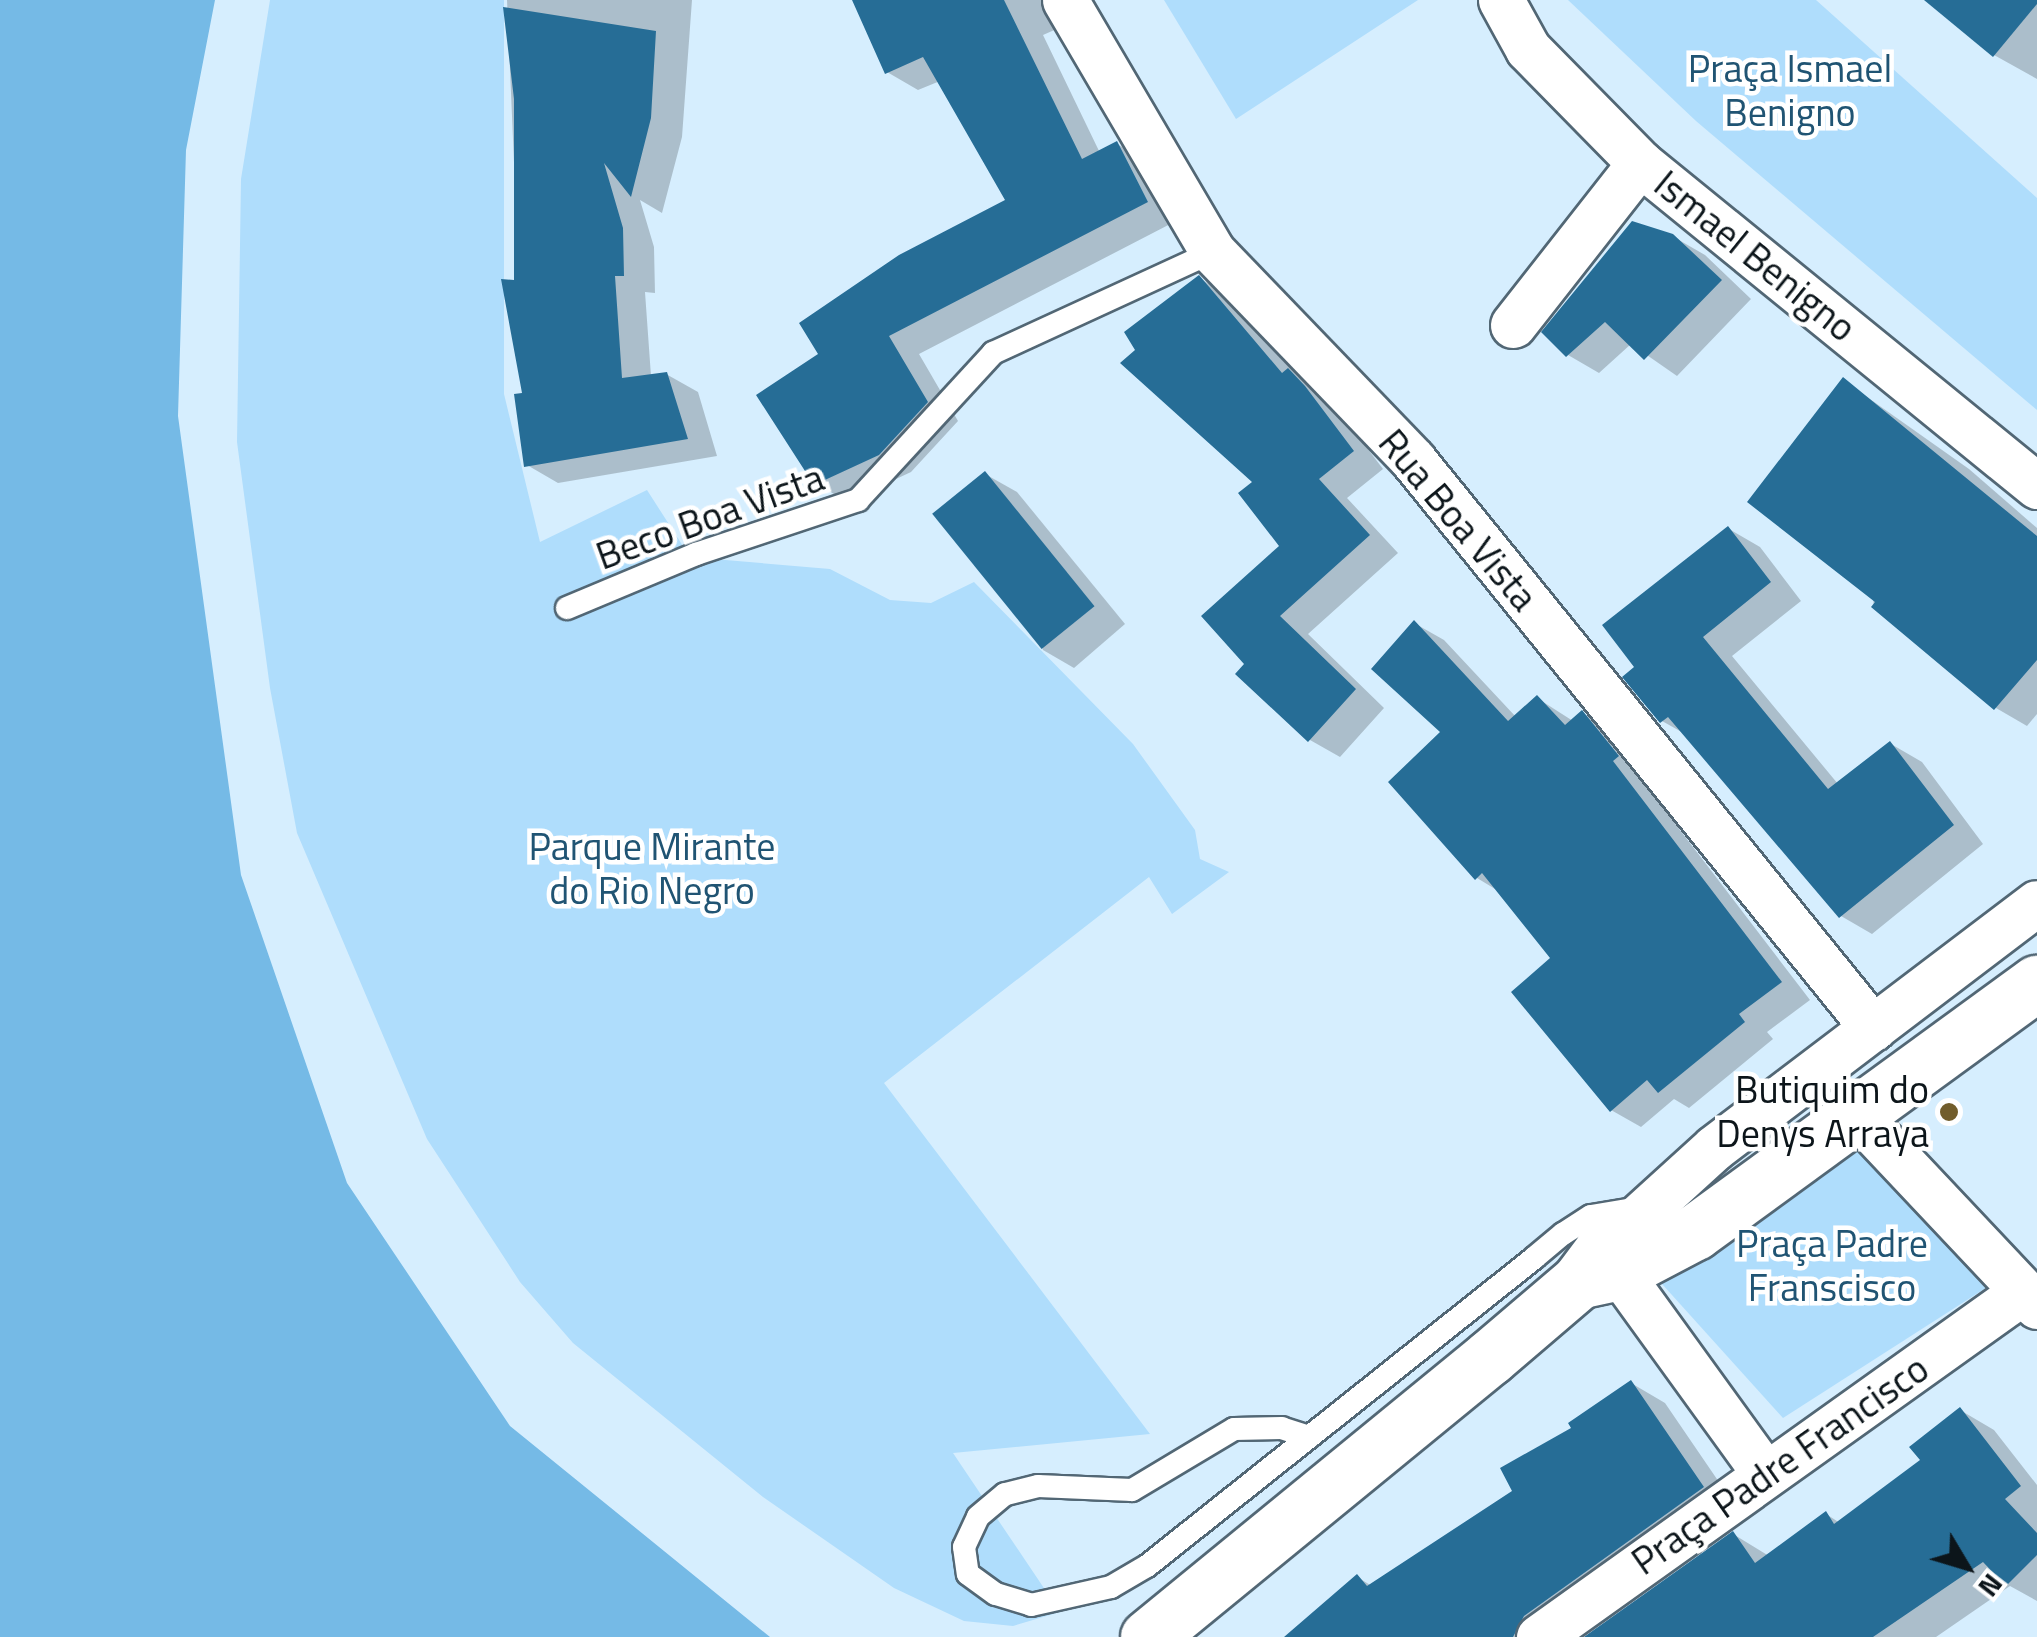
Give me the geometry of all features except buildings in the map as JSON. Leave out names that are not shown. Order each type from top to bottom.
[{"type":"street","name":"Rua Boa Vista","points":[[1065,0],[1212,252],[1413,460],[1873,1028]]},
{"type":"street","name":"Ismael Benigno","points":[[1501,0],[1528,49],[1640,164],[2037,486]]},
{"type":"street","points":[[1513,325],[1640,164]]},
{"type":"street","points":[[1148,1637],[1600,1268],[1647,1208],[2037,903]]},
{"type":"street","points":[[1600,1268],[1695,1232],[2037,983]]},
{"type":"street","points":[[1858,1116],[2029,1300]]},
{"type":"street","points":[[1600,1268],[1765,1474]]},
{"type":"street","name":"Praça Padre Francisco","points":[[1539,1637],[1765,1474],[2029,1300]]},
{"type":"lane","name":"Beco Boa Vista","points":[[567,608],[696,554],[858,500],[993,354],[1212,252]]},
{"type":"lane","points":[[1309,1437],[1282,1428],[1234,1429],[1132,1490],[1038,1486],[1006,1494],[971,1532],[964,1547],[968,1574],[996,1594],[1031,1605],[1111,1587],[1309,1437],[1563,1234],[1590,1216],[1647,1208]]},
{"type":"green space","name":"Parque Mirante do Rio Negro","points":[[270,0],[504,0],[504,394],[540,542],[647,490],[690,557],[830,569],[890,600],[931,603],[974,582],[1133,744],[1195,830],[1200,859],[1229,872],[1172,914],[1149,877],[884,1083],[1150,1434],[953,1453],[1060,1612],[1013,1626],[964,1621],[894,1588],[763,1497],[573,1343],[520,1282],[427,1139],[297,833],[270,688],[237,442],[241,179]]},
{"type":"green space","points":[[1164,0],[1418,0],[1236,119]]},
{"type":"green space","name":"Praça Ismael Benigno","points":[[1568,0],[1816,0],[2037,198],[2037,410],[1696,121]]},
{"type":"green space","name":"Praça Padre Franscisco","points":[[1847,1127],[1992,1284],[1783,1418],[1653,1274]]},
{"type":"shaded area","points":[[0,0],[215,0],[186,150],[178,416],[241,875],[347,1183],[510,1426],[770,1637],[0,1637]]},
{"type":"place","name":"Butiquim do Denys Arraya","points":[[1949,1112]]}]
